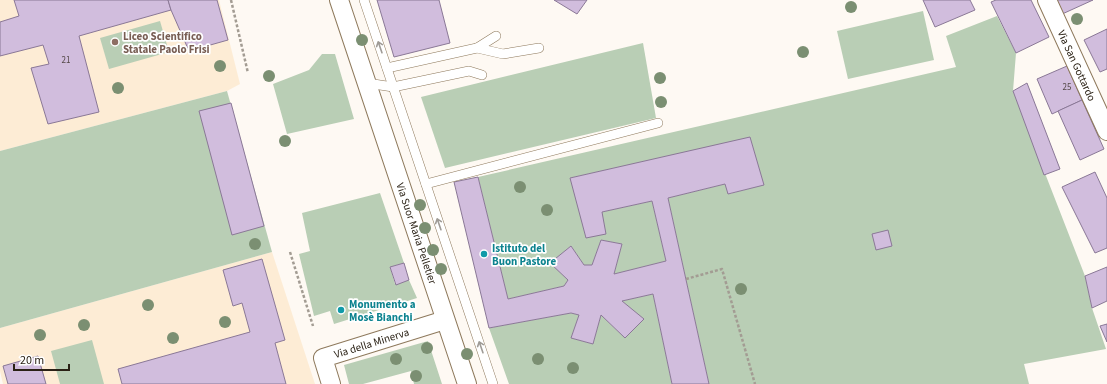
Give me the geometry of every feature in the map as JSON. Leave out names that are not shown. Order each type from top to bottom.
[{"type":"street","name":"Via Suor Maria Pelletier","points":[[339,0],[467,384]]},
{"type":"street","name":"Via San Gottardo","points":[[1047,0],[1107,131]]},
{"type":"street","name":"Via della Minerva","points":[[331,384],[323,358],[445,320]]},
{"type":"lane","points":[[364,0],[493,384]]},
{"type":"lane","points":[[387,68],[477,48],[496,36]]},
{"type":"lane","points":[[477,48],[503,54],[539,48]]},
{"type":"lane","points":[[367,83],[393,87],[469,70],[482,75]]},
{"type":"lane","points":[[426,184],[658,123]]},
{"type":"path","points":[[231,0],[248,73]]},
{"type":"path","points":[[290,252],[313,326]]},
{"type":"path","points":[[686,279],[722,269],[755,384]]},
{"type":"shaded area","name":"Liceo Scientifico Statale Paolo Frisi","points":[[0,0],[219,0],[240,84],[227,91],[0,151]]},
{"type":"shaded area","points":[[272,252],[315,384],[3,384],[0,371],[0,328]]},
{"type":"green space","points":[[923,11],[934,60],[848,79],[837,31]]},
{"type":"green space","points":[[997,16],[1016,53],[1013,91],[1085,276],[1092,308],[1106,349],[1024,364],[1029,384],[709,384],[668,198],[725,184],[729,194],[763,185],[750,138],[570,178],[602,212],[652,201],[666,261],[614,274],[622,244],[601,240],[592,265],[584,265],[571,246],[551,263],[568,280],[564,286],[508,299],[478,177],[956,67],[946,36]]},
{"type":"green space","points":[[160,21],[169,52],[109,69],[100,38]]},
{"type":"green space","points":[[643,43],[656,118],[445,168],[421,97]]},
{"type":"green space","points":[[322,54],[335,54],[354,119],[287,134],[273,84],[309,70]]},
{"type":"green space","points":[[227,91],[272,252],[0,328],[0,151]]},
{"type":"green space","points":[[380,193],[404,263],[390,267],[395,284],[409,280],[417,298],[334,324],[330,311],[314,316],[299,254],[310,251],[302,213]]},
{"type":"green space","points":[[653,294],[672,384],[509,384],[489,328],[571,313],[579,315],[571,338],[593,344],[601,315],[625,338],[643,319],[622,301]]},
{"type":"green space","points":[[92,340],[104,384],[60,384],[51,351]]},
{"type":"green space","points":[[428,341],[442,384],[414,384],[411,371],[363,384],[349,384],[344,365]]},
{"type":"building","points":[[14,0],[168,0],[171,10],[79,36],[99,112],[48,124],[31,68],[49,64],[43,45],[0,56],[0,22],[19,16]]},
{"type":"building","points":[[168,0],[217,0],[228,40],[189,51]]},
{"type":"building","points":[[377,0],[439,0],[450,43],[394,57]]},
{"type":"building","points":[[554,0],[587,0],[577,14]]},
{"type":"building","points":[[923,0],[970,0],[975,10],[935,27]]},
{"type":"building","points":[[996,0],[1031,0],[1049,37],[1016,53],[991,2]]},
{"type":"building","points":[[1053,0],[1093,0],[1060,15]]},
{"type":"building","points":[[1107,29],[1107,69],[1100,72],[1084,40]]},
{"type":"building","points":[[1067,66],[1082,100],[1052,114],[1037,79]]},
{"type":"building","points":[[1027,83],[1060,169],[1044,175],[1013,91]]},
{"type":"building","points":[[1082,100],[1104,149],[1080,160],[1058,111]]},
{"type":"building","points":[[231,103],[264,226],[232,235],[199,111]]},
{"type":"building","name":"Istituto del Buon Pastore","points":[[750,137],[764,185],[728,194],[725,184],[668,198],[709,384],[672,384],[653,294],[622,301],[644,319],[625,338],[601,315],[593,344],[571,338],[579,315],[571,313],[489,328],[454,182],[478,177],[508,299],[564,286],[568,280],[550,263],[571,246],[584,265],[592,265],[601,240],[622,244],[614,274],[666,261],[652,201],[602,212],[606,234],[586,238],[570,178]]},
{"type":"building","points":[[1095,172],[1107,198],[1107,248],[1095,253],[1062,187]]},
{"type":"building","points":[[888,230],[892,246],[876,250],[872,234]]},
{"type":"building","points":[[262,259],[285,340],[275,343],[286,384],[122,384],[118,369],[250,332],[242,303],[233,306],[223,270]]},
{"type":"building","points":[[404,263],[409,280],[396,285],[390,267]]},
{"type":"building","points":[[1107,267],[1107,301],[1092,308],[1085,276]]},
{"type":"building","points":[[1107,324],[1107,342],[1100,326]]},
{"type":"building","points":[[38,356],[46,384],[8,384],[3,366]]},
{"type":"place","name":"Liceo Scientifico Statale Paolo Frisi","points":[[115,42]]},
{"type":"place","name":"Istituto del Buon Pastore","points":[[484,254]]},
{"type":"place","name":"Monumento a Mosè Bianchi","points":[[341,310]]}]
